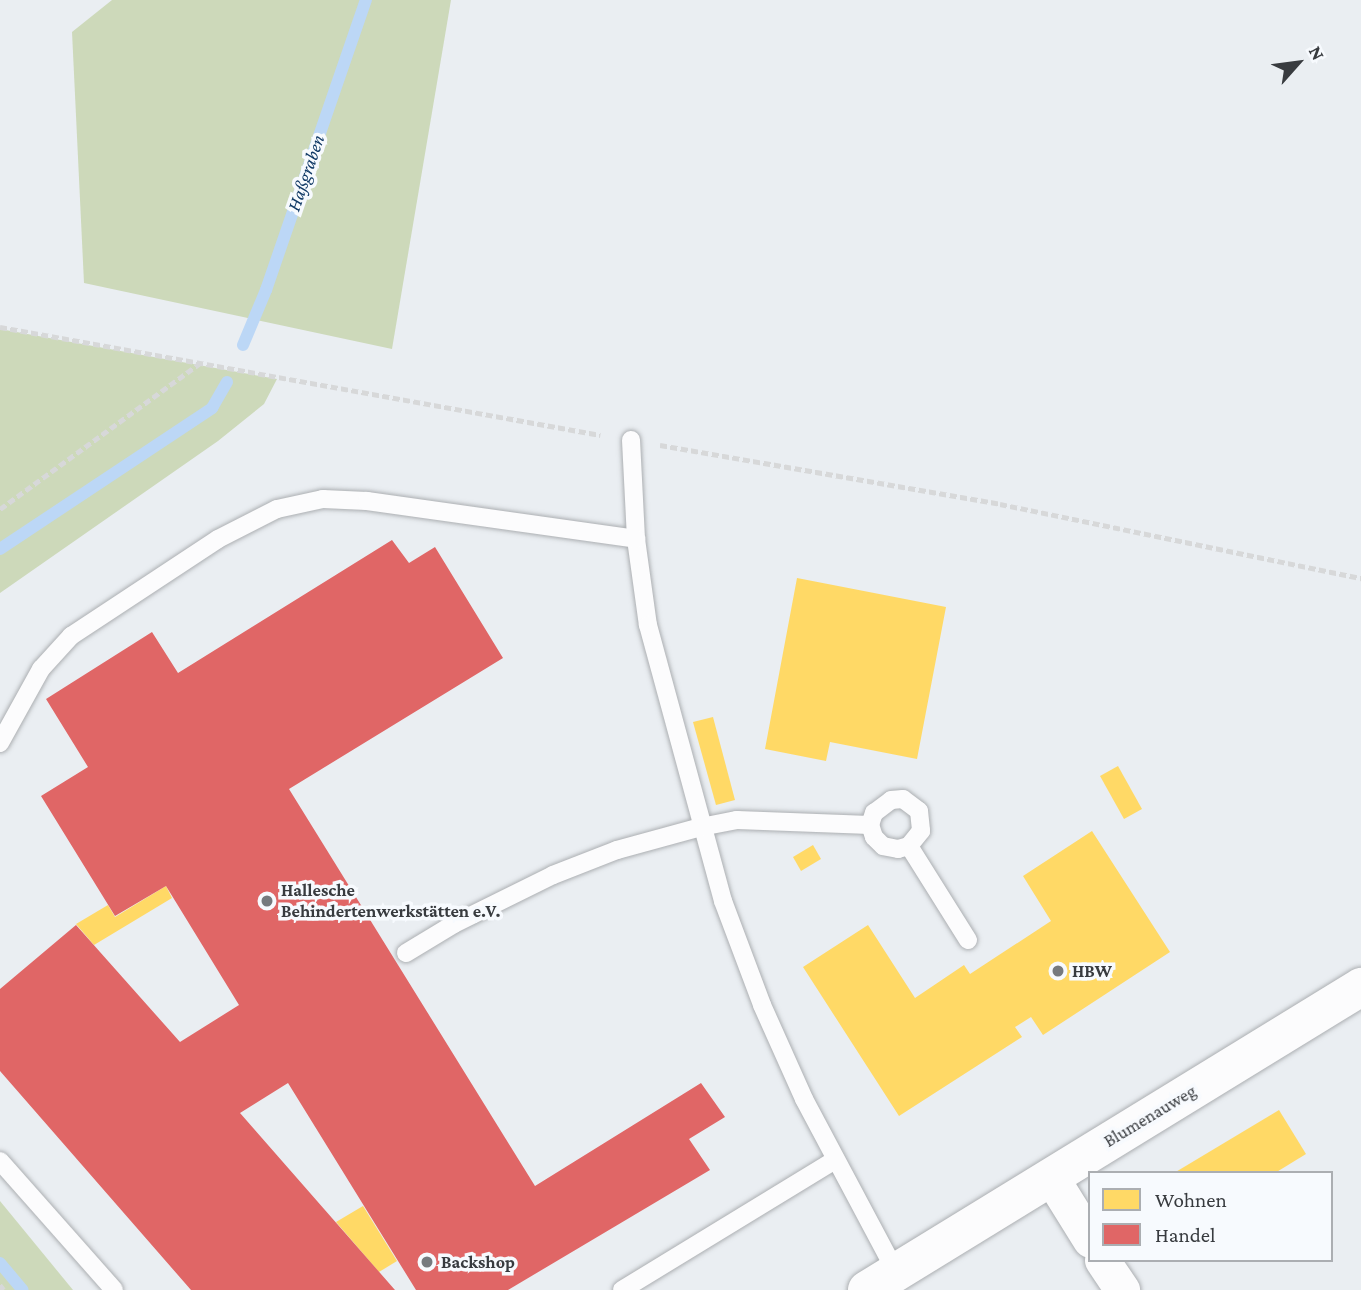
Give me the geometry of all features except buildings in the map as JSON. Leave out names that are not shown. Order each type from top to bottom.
[{"type":"street","name":"Blumenauweg","points":[[882,1281],[1361,986]]},
{"type":"street","points":[[1051,1177],[1088,1237]]},
{"type":"street","points":[[1103,1262],[1122,1290]]},
{"type":"lane","points":[[631,440],[636,539],[648,625],[723,901],[762,1005],[835,1160],[882,1281]]},
{"type":"lane","points":[[0,743],[41,669],[71,636],[218,539],[277,509],[323,499],[367,502],[636,539]]},
{"type":"lane","points":[[891,800],[911,802],[922,820],[917,839],[909,846],[898,849],[883,846],[874,837],[870,825],[874,813],[891,800]]},
{"type":"lane","points":[[406,953],[454,924],[553,875],[617,850],[737,820],[870,825]]},
{"type":"lane","points":[[909,846],[968,940]]},
{"type":"lane","points":[[622,1290],[835,1160]]},
{"type":"lane","points":[[0,1161],[114,1290]]},
{"type":"path","points":[[0,327],[1000,504],[1361,578]]},
{"type":"path","points":[[0,509],[200,363]]},
{"type":"path","points":[[0,1285],[4,1290]]},
{"type":"green space","points":[[112,0],[451,0],[392,349],[84,283],[72,32]]},
{"type":"green space","points":[[0,329],[277,379],[264,404],[218,441],[0,593]]},
{"type":"green space","points":[[0,1201],[73,1290],[0,1290]]},
{"type":"waterway","name":"Haßgraben","points":[[243,345],[266,290],[366,0]]},
{"type":"waterway","name":"Haßgraben","points":[[0,549],[212,408],[227,382]]},
{"type":"waterway","name":"Haßgraben","points":[[0,1263],[23,1290]]},
{"type":"place","name":"Hallesche Behindertenwerkstätten e.V.","points":[[267,901]]},
{"type":"place","name":"HBW","points":[[1058,971]]},
{"type":"place","name":"Backshop","points":[[427,1262]]}]
